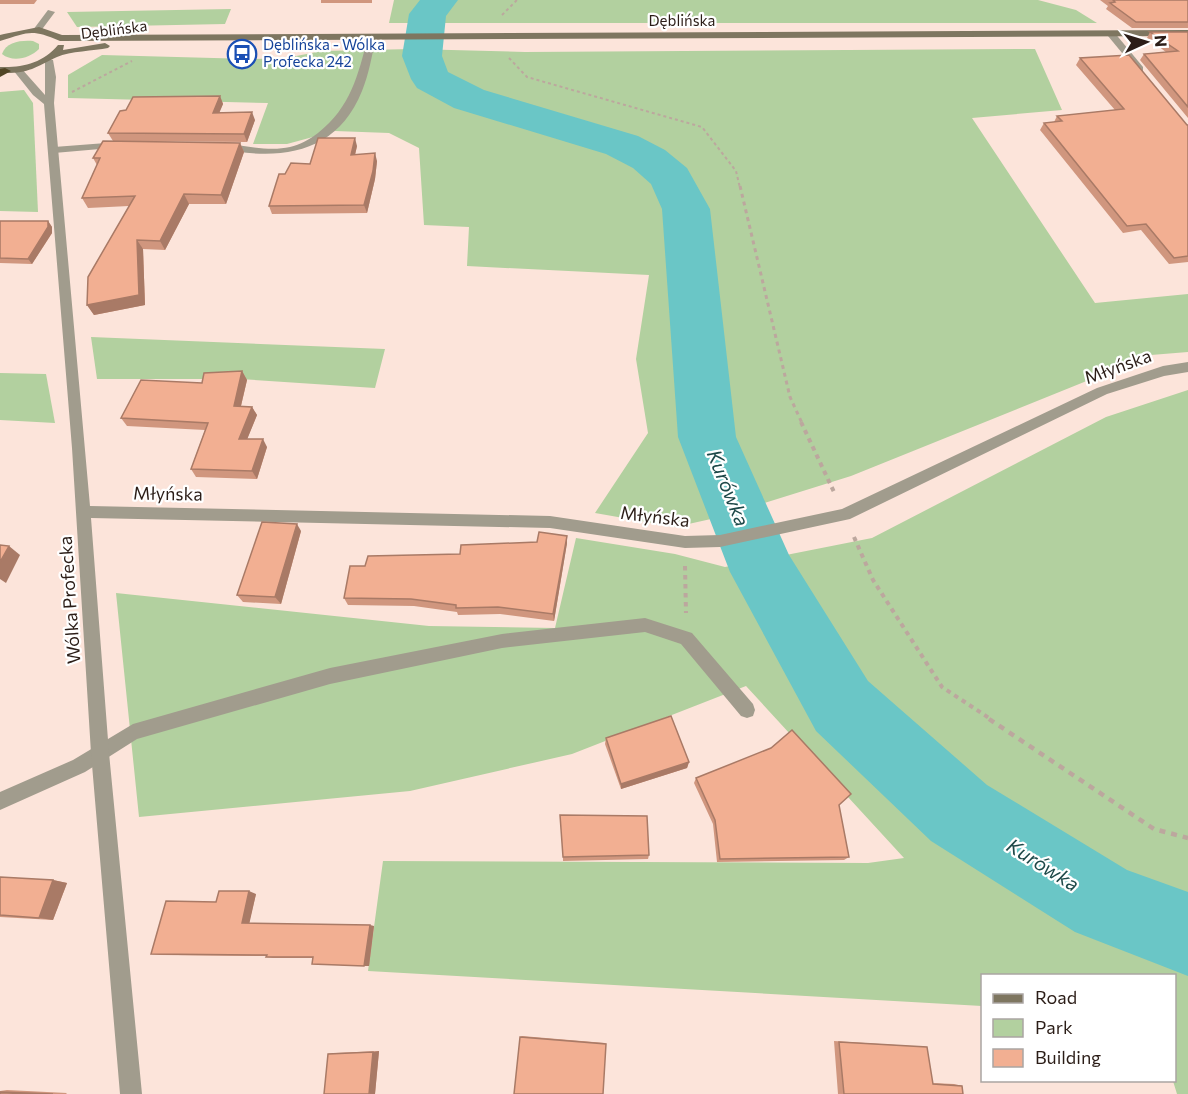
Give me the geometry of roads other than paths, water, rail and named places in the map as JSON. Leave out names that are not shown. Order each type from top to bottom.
[{"type":"main road","points":[[0,38],[37,30]]},
{"type":"main road","name":"Dęblińska","points":[[37,30],[48,31],[60,38],[177,39],[1188,33]]},
{"type":"main road","points":[[52,57],[61,48],[60,38]]},
{"type":"main road","name":"Dęblińska","points":[[2,72],[18,70],[81,49],[177,39]]},
{"type":"street","points":[[37,30],[51,12]]},
{"type":"street","points":[[1111,34],[1145,76]]},
{"type":"street","points":[[209,146],[285,151],[304,148],[329,130],[350,108],[362,83],[377,38]]},
{"type":"street","name":"Wólka Profecka","points":[[52,57],[52,87],[49,103],[84,512],[100,753],[131,1094]]},
{"type":"street","points":[[18,70],[36,93],[49,103]]},
{"type":"street","points":[[54,150],[131,145]]},
{"type":"street","name":"Młyńska","points":[[84,512],[550,522],[685,542],[720,541],[845,515],[1102,391],[1163,370],[1188,367]]},
{"type":"street","points":[[0,801],[79,766],[133,732],[319,679],[491,644],[645,625],[686,638],[747,710]]},
{"type":"waterway","name":"Kurówka","points":[[440,0],[428,14],[422,56],[431,79],[469,99],[622,145],[649,159],[671,178],[686,209],[707,437],[763,572],[842,706],[959,813],[1104,903],[1188,934]]},
{"type":"place","name":"Dęblińska - Wólka Profecka 242","points":[[242,54]]}]
